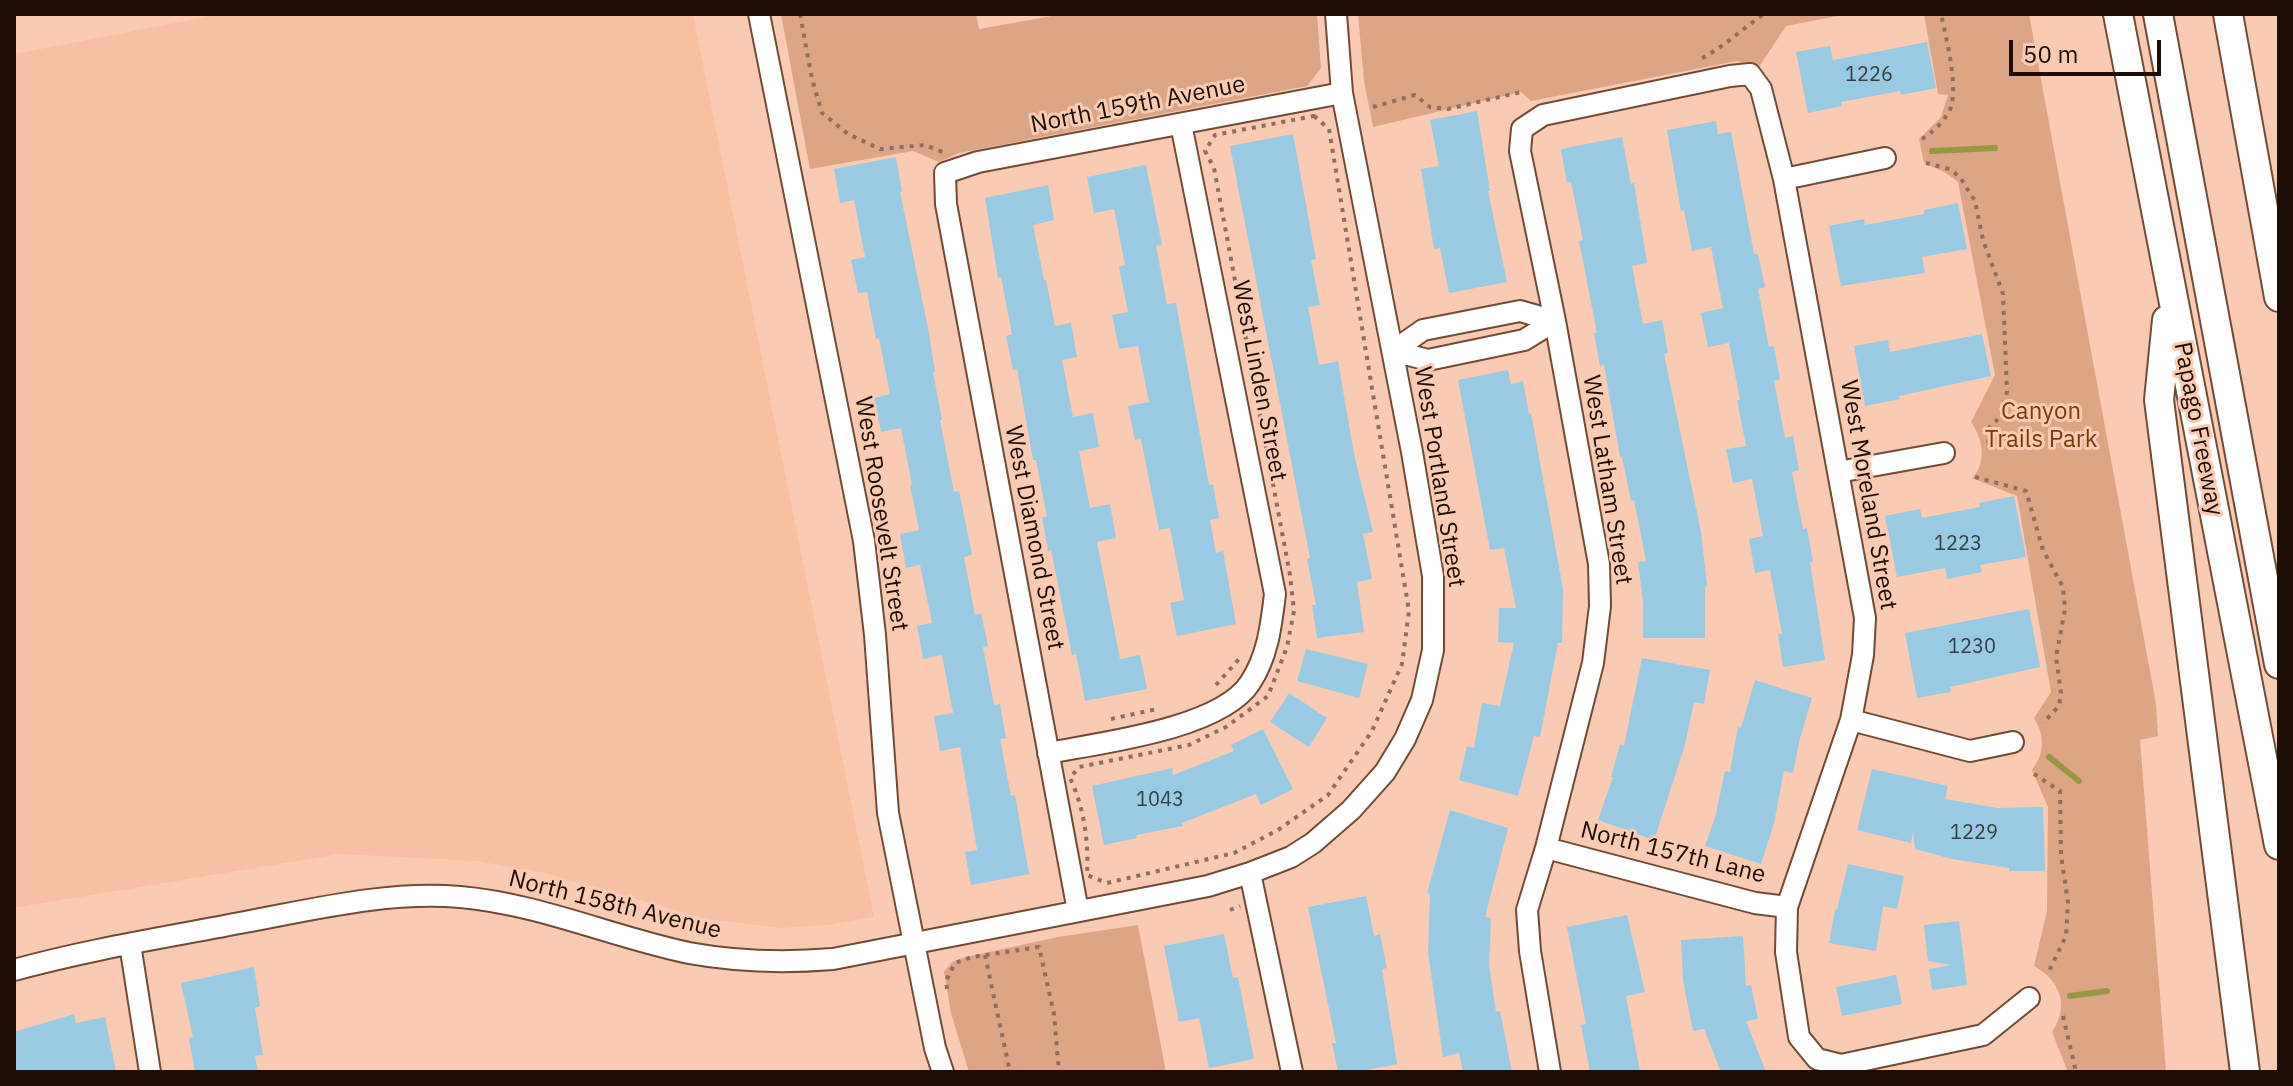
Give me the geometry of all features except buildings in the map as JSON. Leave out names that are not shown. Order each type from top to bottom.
[{"type":"highway","name":"Papago Freeway","points":[[2118,14],[2279,845]]},
{"type":"highway","points":[[2158,14],[2279,664]]},
{"type":"highway","points":[[2228,14],[2279,297]]},
{"type":"highway","points":[[2170,291],[2159,400],[2245,1072]]},
{"type":"street","name":"West Roosevelt Street","points":[[759,14],[864,541],[875,635],[888,813],[935,1048],[943,1072]]},
{"type":"street","name":"West Portland Street","points":[[1250,873],[1291,857],[1313,843],[1351,810],[1385,772],[1405,739],[1422,700],[1433,650],[1433,576],[1342,93],[1336,14]]},
{"type":"street","name":"West Moreland Street","points":[[1522,129],[1543,115],[1730,76],[1750,74],[1761,89],[1784,179],[1865,618],[1863,655],[1851,720],[1787,907],[1786,952],[1799,1037],[1817,1059],[1841,1065],[1983,1035],[2029,998]]},
{"type":"street","name":"North 159th Avenue","points":[[946,163],[978,162],[1342,93]]},
{"type":"street","name":"West Linden Street","points":[[1048,753],[1171,728],[1219,710],[1249,686],[1268,648],[1275,594],[1181,124]]},
{"type":"street","name":"West Latham Street","points":[[1522,129],[1520,151],[1555,321],[1599,564],[1600,606],[1593,663],[1527,910],[1530,951],[1550,1072]]},
{"type":"street","points":[[1784,179],[1885,158]]},
{"type":"street","name":"West Diamond Street","points":[[946,163],[946,204],[1078,911]]},
{"type":"street","points":[[1393,351],[1423,330],[1520,311],[1555,321]]},
{"type":"street","points":[[1393,351],[1428,360],[1524,340],[1555,321]]},
{"type":"street","points":[[1838,472],[1944,453]]},
{"type":"street","points":[[1851,720],[1970,751],[2013,742]]},
{"type":"street","name":"North 157th Lane","points":[[1546,848],[1755,903],[1787,907]]},
{"type":"street","name":"North 158th Avenue","points":[[14,970],[130,944],[350,903],[459,897],[527,908],[687,952],[743,961],[785,963],[833,959],[914,945],[1208,886],[1250,873]]},
{"type":"street","points":[[1250,873],[1292,1072]]},
{"type":"street","points":[[130,944],[150,1072]]},
{"type":"path","points":[[800,14],[822,113],[848,134],[880,149],[925,145],[946,163]]},
{"type":"path","points":[[1702,58],[1718,50],[1764,14]]},
{"type":"path","points":[[1922,139],[1933,132],[1950,107],[1952,62],[1941,14]]},
{"type":"path","points":[[1373,107],[1415,95],[1430,107],[1448,109],[1521,92]]},
{"type":"path","points":[[1926,163],[1949,169],[1960,177],[1975,201],[1983,240],[2003,294],[2007,392],[2000,417],[1984,433]]},
{"type":"path","points":[[1975,477],[2026,491],[2043,550],[2063,587],[2065,609],[2056,657],[2061,693],[2059,706],[2043,723]]},
{"type":"path","points":[[1216,686],[1245,652]]},
{"type":"path","points":[[1101,722],[1160,708]]},
{"type":"path","points":[[2034,774],[2060,791],[2061,855],[2068,902],[2066,936],[2049,971]]},
{"type":"path","points":[[947,989],[946,981],[955,963],[1039,947],[1054,1014],[1059,1072]]},
{"type":"path","points":[[985,955],[1010,1072]]},
{"type":"path","points":[[2063,1016],[2076,1072]]},
{"type":"shaded area","points":[[222,14],[693,14],[874,917],[828,925],[780,928],[707,919],[545,873],[476,861],[339,854],[14,908],[14,54]]},
{"type":"green space","points":[[781,14],[976,14],[979,29],[1063,14],[1317,14],[1321,68],[1307,86],[959,153],[939,162],[913,151],[810,169]]},
{"type":"green space","points":[[1358,14],[1848,14],[1786,26],[1759,67],[1737,61],[1531,101],[1521,92],[1373,127],[1364,81]]},
{"type":"green space","name":"Canyon Trails Park","points":[[1924,14],[2029,14],[2156,704],[2158,736],[2140,740],[2166,1072],[2068,1072],[2052,1032],[2060,1012],[2060,994],[2050,979],[2034,966],[2047,911],[2048,807],[2032,770],[2042,744],[2034,718],[2051,692],[2017,496],[1972,478],[1980,465],[1982,450],[1971,422],[1995,375],[1958,182],[1924,163],[1919,139],[1941,117],[1948,95],[1938,94]]},
{"type":"green space","points":[[1138,925],[1166,1072],[969,1072],[951,1013],[944,972],[952,962],[1058,937]]},
{"type":"waterway","points":[[1932,151],[1995,148]]},
{"type":"waterway","points":[[1989,442],[2029,433]]},
{"type":"waterway","points":[[2049,757],[2079,781]]},
{"type":"waterway","points":[[2070,996],[2107,991]]}]
